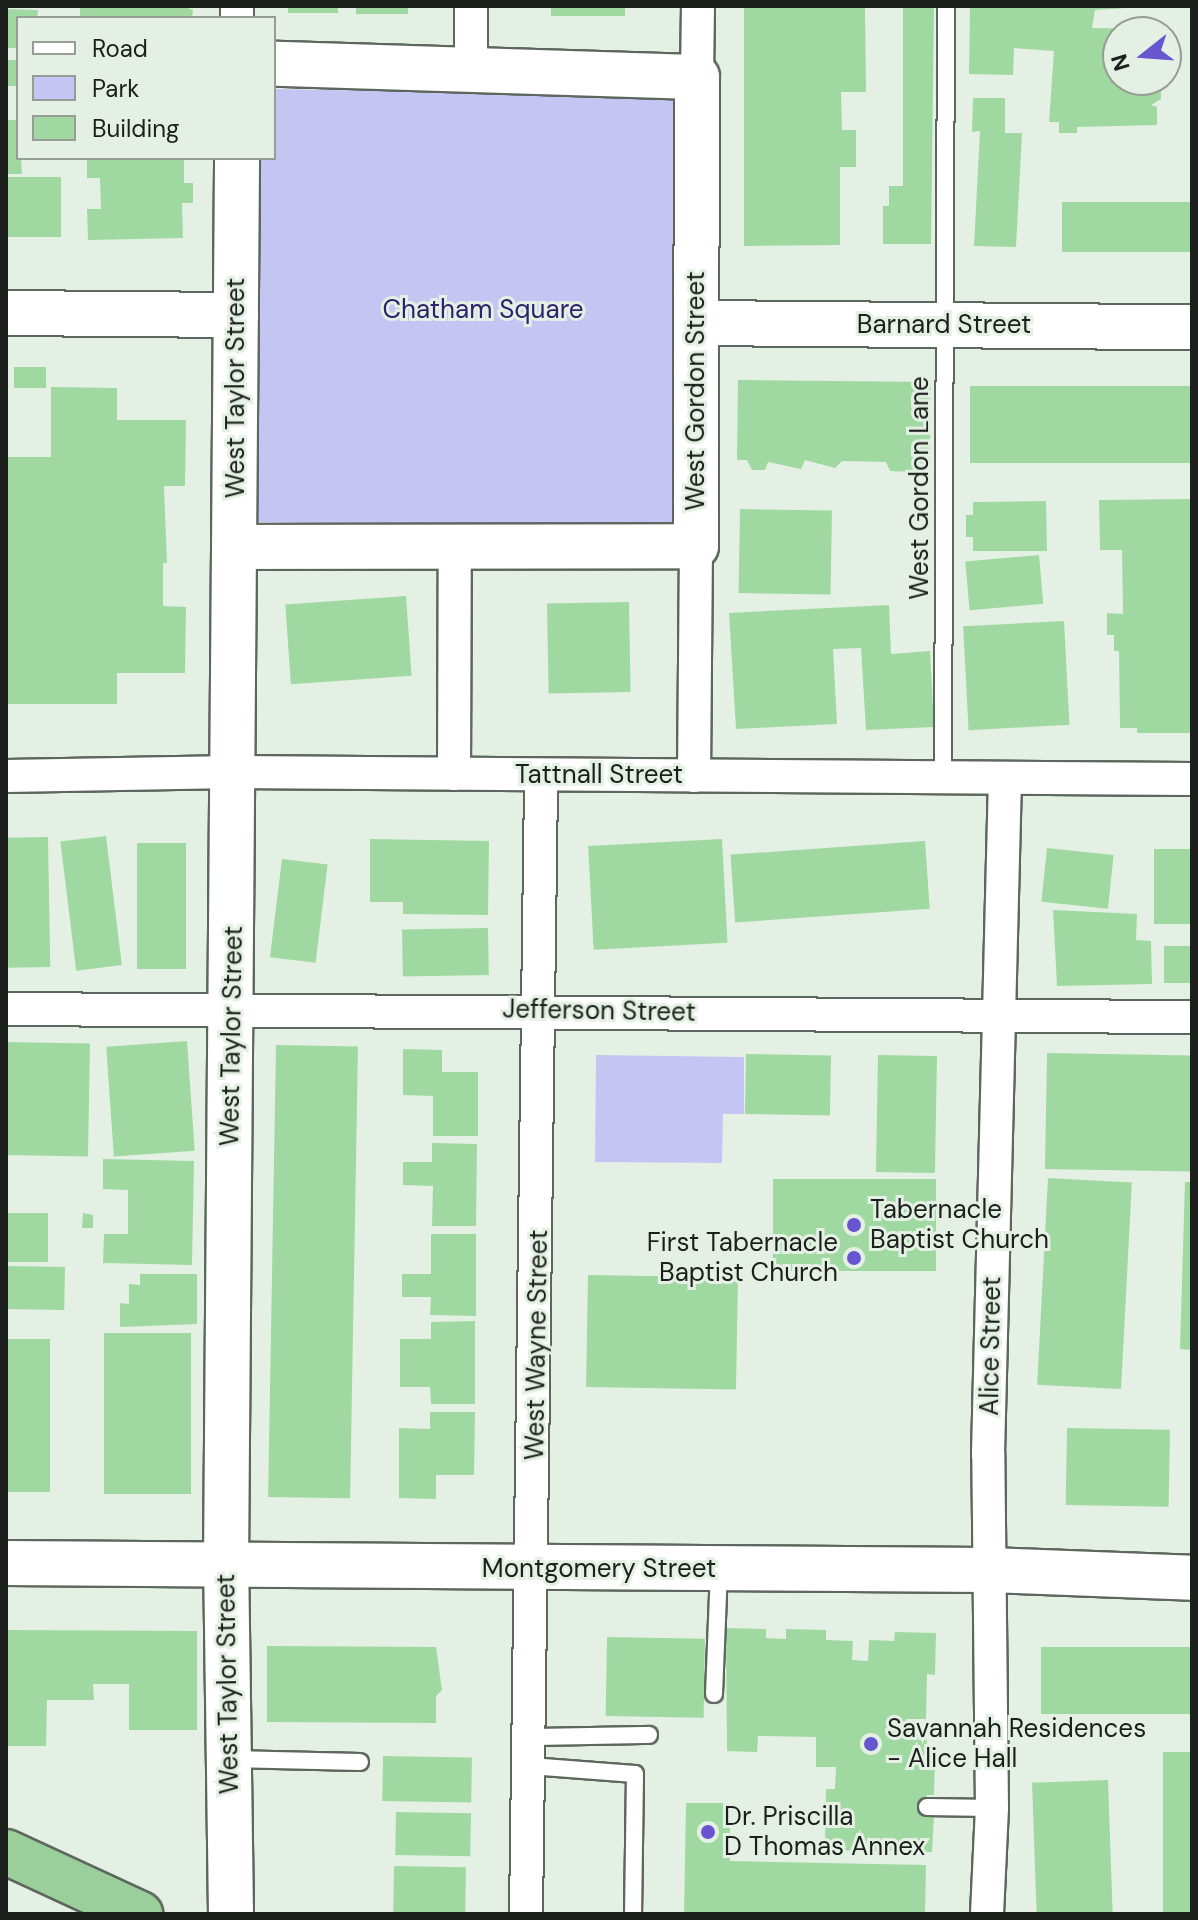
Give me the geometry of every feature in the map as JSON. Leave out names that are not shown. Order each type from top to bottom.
[{"type":"highway","points":[[6,1852],[140,1914]]},
{"type":"street","points":[[471,6],[471,67]]},
{"type":"street","name":"West Gordon Street","points":[[694,776],[698,6]]},
{"type":"street","points":[[276,64],[471,67],[697,77]]},
{"type":"street","name":"West Taylor Street","points":[[231,1914],[226,1566],[233,1010],[237,160]]},
{"type":"street","points":[[6,313],[236,315]]},
{"type":"street","name":"Barnard Street","points":[[696,323],[1192,327]]},
{"type":"street","points":[[235,547],[455,543],[696,546]]},
{"type":"street","points":[[454,774],[455,543]]},
{"type":"street","name":"Tattnall Street","points":[[6,776],[234,772],[1192,779]]},
{"type":"street","name":"West Wayne Street","points":[[526,1914],[534,1570],[541,776]]},
{"type":"street","name":"Alice Street","points":[[987,1914],[992,1808],[988,1570],[997,1016],[1005,778]]},
{"type":"street","name":"Jefferson Street","points":[[6,1009],[541,1010],[1192,1017]]},
{"type":"street","name":"Montgomery Street","points":[[6,1563],[534,1570],[988,1570],[1192,1578]]},
{"type":"lane","name":"West Gordon Lane","points":[[943,778],[946,6]]},
{"type":"lane","points":[[714,1694],[719,1570]]},
{"type":"lane","points":[[530,1752],[649,1735]]},
{"type":"lane","points":[[530,1752],[635,1774],[633,1914]]},
{"type":"lane","points":[[229,1759],[360,1762]]},
{"type":"lane","points":[[927,1807],[992,1808]]},
{"type":"green space","name":"Chatham Square","points":[[276,89],[713,97],[706,530],[254,522],[259,160],[276,160]]},
{"type":"green space","points":[[596,1055],[744,1057],[744,1114],[723,1114],[722,1163],[595,1162]]},
{"type":"building","points":[[183,6],[193,10],[192,16],[80,16],[80,8]]},
{"type":"building","points":[[288,6],[338,6],[338,13],[288,13]]},
{"type":"building","points":[[356,6],[408,6],[408,14],[356,14]]},
{"type":"building","points":[[551,6],[625,6],[625,16],[551,16]]},
{"type":"building","points":[[744,6],[865,6],[866,92],[841,92],[842,130],[856,130],[856,167],[840,167],[840,245],[744,246]]},
{"type":"building","points":[[903,6],[934,6],[931,244],[883,244],[883,206],[889,206],[889,186],[903,186]]},
{"type":"building","points":[[970,6],[1158,6],[1095,10],[1092,28],[1102,28],[1102,96],[1161,96],[1151,105],[1157,107],[1157,125],[1077,127],[1077,133],[1059,133],[1059,122],[1049,122],[1054,51],[1014,48],[1013,75],[969,74]]},
{"type":"building","points":[[6,9],[38,10],[37,16],[16,16],[16,48],[6,48]]},
{"type":"building","points":[[6,60],[16,60],[16,86],[6,86]]},
{"type":"building","points":[[973,98],[1005,98],[1005,133],[1022,133],[1016,247],[974,246],[980,131],[972,132]]},
{"type":"building","points":[[6,120],[16,120],[16,160],[21,160],[22,174],[6,174]]},
{"type":"building","points":[[87,160],[184,160],[184,183],[193,183],[193,203],[182,203],[183,238],[88,240],[87,209],[101,209],[100,178],[87,178]]},
{"type":"building","points":[[6,177],[61,177],[61,237],[6,237]]},
{"type":"building","points":[[1062,202],[1192,202],[1192,252],[1062,252]]},
{"type":"building","points":[[14,367],[46,367],[46,388],[14,388]]},
{"type":"building","points":[[738,380],[931,382],[930,465],[919,463],[914,472],[890,471],[886,462],[842,461],[835,468],[805,460],[801,469],[768,462],[765,470],[752,470],[747,460],[737,460]]},
{"type":"building","points":[[970,386],[1192,386],[1192,463],[970,463]]},
{"type":"building","points":[[51,387],[117,388],[117,420],[186,420],[185,486],[164,486],[167,563],[163,563],[163,606],[186,607],[185,673],[117,673],[117,704],[6,704],[6,457],[51,457]]},
{"type":"building","points":[[1192,499],[1192,733],[1137,733],[1137,728],[1120,728],[1119,651],[1114,651],[1114,635],[1107,635],[1107,613],[1123,614],[1122,550],[1100,550],[1099,500]]},
{"type":"building","points":[[1046,501],[1047,551],[973,551],[973,537],[966,537],[966,515],[973,515],[973,502]]},
{"type":"building","points":[[740,509],[832,511],[831,595],[739,593]]},
{"type":"building","points":[[1039,555],[1043,604],[970,610],[965,561]]},
{"type":"building","points":[[406,596],[412,676],[291,684],[285,604]]},
{"type":"building","points":[[629,602],[631,692],[549,693],[547,603]]},
{"type":"building","points":[[889,605],[891,654],[930,651],[934,727],[866,730],[861,648],[833,649],[837,724],[736,729],[729,613]]},
{"type":"building","points":[[1064,621],[1069,725],[969,730],[963,626]]},
{"type":"building","points":[[106,836],[122,965],[76,971],[60,842]]},
{"type":"building","points":[[48,837],[50,967],[8,968],[6,838]]},
{"type":"building","points":[[370,839],[489,841],[488,915],[403,914],[403,902],[370,902]]},
{"type":"building","points":[[722,839],[727,943],[594,950],[588,846]]},
{"type":"building","points":[[925,841],[930,909],[735,922],[730,855]]},
{"type":"building","points":[[137,843],[186,843],[186,969],[137,969]]},
{"type":"building","points":[[1047,848],[1114,855],[1108,909],[1041,902]]},
{"type":"building","points":[[1154,849],[1192,849],[1192,924],[1154,924]]},
{"type":"building","points":[[282,859],[328,865],[316,963],[270,957]]},
{"type":"building","points":[[1053,910],[1137,914],[1136,940],[1151,941],[1152,984],[1057,986]]},
{"type":"building","points":[[488,928],[489,975],[403,976],[402,930]]},
{"type":"building","points":[[1164,946],[1192,946],[1192,983],[1164,983]]},
{"type":"building","points":[[187,1041],[195,1151],[114,1156],[106,1047]]},
{"type":"building","points":[[6,1042],[90,1043],[88,1156],[6,1155]]},
{"type":"building","points":[[276,1045],[358,1046],[350,1498],[268,1497]]},
{"type":"building","points":[[403,1049],[442,1050],[442,1072],[478,1072],[478,1136],[433,1136],[433,1096],[403,1095]]},
{"type":"building","points":[[1047,1053],[1192,1056],[1190,1172],[1045,1169]]},
{"type":"building","points":[[746,1054],[831,1055],[830,1115],[745,1114]]},
{"type":"building","points":[[878,1055],[937,1056],[935,1173],[876,1172]]},
{"type":"building","points":[[432,1143],[477,1144],[476,1226],[432,1226],[433,1186],[403,1185],[403,1162],[432,1162]]},
{"type":"building","points":[[103,1159],[194,1161],[192,1265],[103,1263],[104,1234],[128,1234],[128,1190],[103,1189]]},
{"type":"building","points":[[1048,1178],[1132,1182],[1121,1389],[1037,1385]]},
{"type":"building","name":"Tabernacle Baptist Church","points":[[773,1179],[936,1179],[936,1271],[773,1271]]},
{"type":"building","points":[[1185,1182],[1192,1182],[1192,1350],[1180,1349]]},
{"type":"building","points":[[6,1213],[48,1213],[48,1262],[6,1262]]},
{"type":"building","points":[[83,1213],[93,1215],[93,1228],[82,1228]]},
{"type":"building","points":[[431,1234],[476,1234],[476,1316],[430,1315],[431,1297],[402,1297],[402,1274],[431,1274]]},
{"type":"building","points":[[6,1266],[65,1267],[64,1310],[6,1309]]},
{"type":"building","points":[[140,1274],[197,1274],[197,1324],[120,1327],[120,1303],[129,1304],[129,1284],[140,1285]]},
{"type":"building","points":[[588,1275],[738,1278],[736,1390],[586,1387]]},
{"type":"building","points":[[475,1321],[475,1404],[431,1404],[430,1387],[400,1387],[400,1339],[431,1339],[431,1322]]},
{"type":"building","points":[[104,1333],[191,1333],[191,1494],[104,1494]]},
{"type":"building","points":[[6,1339],[50,1339],[50,1492],[6,1492]]},
{"type":"building","points":[[430,1412],[475,1412],[474,1475],[436,1475],[436,1499],[399,1498],[399,1428],[430,1429]]},
{"type":"building","points":[[1067,1428],[1170,1430],[1169,1507],[1066,1505]]},
{"type":"building","name":"Savannah Residences - Alice Hall","points":[[726,1628],[766,1629],[766,1638],[786,1639],[786,1629],[826,1630],[826,1640],[853,1641],[852,1660],[868,1661],[869,1640],[894,1641],[895,1632],[936,1633],[935,1675],[927,1674],[926,1719],[906,1719],[905,1735],[927,1736],[926,1758],[935,1758],[934,1795],[927,1795],[927,1816],[934,1815],[932,1852],[825,1850],[826,1789],[835,1789],[836,1767],[816,1767],[816,1737],[758,1736],[757,1752],[727,1751]]},
{"type":"building","points":[[6,1630],[197,1631],[197,1730],[129,1730],[129,1684],[93,1684],[94,1700],[47,1700],[46,1746],[6,1746]]},
{"type":"building","points":[[607,1637],[705,1639],[704,1718],[606,1716]]},
{"type":"building","points":[[267,1646],[436,1647],[442,1690],[436,1696],[436,1723],[267,1722]]},
{"type":"building","points":[[1041,1647],[1192,1647],[1192,1714],[1041,1714]]},
{"type":"building","points":[[1163,1752],[1192,1752],[1192,1914],[1163,1914]]},
{"type":"building","points":[[383,1756],[472,1758],[471,1803],[382,1801]]},
{"type":"building","points":[[1108,1780],[1113,1914],[1037,1914],[1032,1783]]},
{"type":"building","name":"Dr. Priscilla D Thomas Annex","points":[[686,1803],[730,1803],[730,1861],[926,1865],[925,1914],[684,1914]]},
{"type":"building","points":[[396,1812],[471,1813],[470,1856],[395,1855]]},
{"type":"building","points":[[394,1866],[466,1867],[465,1914],[393,1914]]},
{"type":"place","name":"Tabernacle Baptist Church","points":[[854,1225]]},
{"type":"place","name":"First Tabernacle Baptist Church","points":[[854,1258]]},
{"type":"place","name":"Savannah Residences - Alice Hall","points":[[871,1744]]},
{"type":"place","name":"Dr. Priscilla D Thomas Annex","points":[[708,1832]]}]
